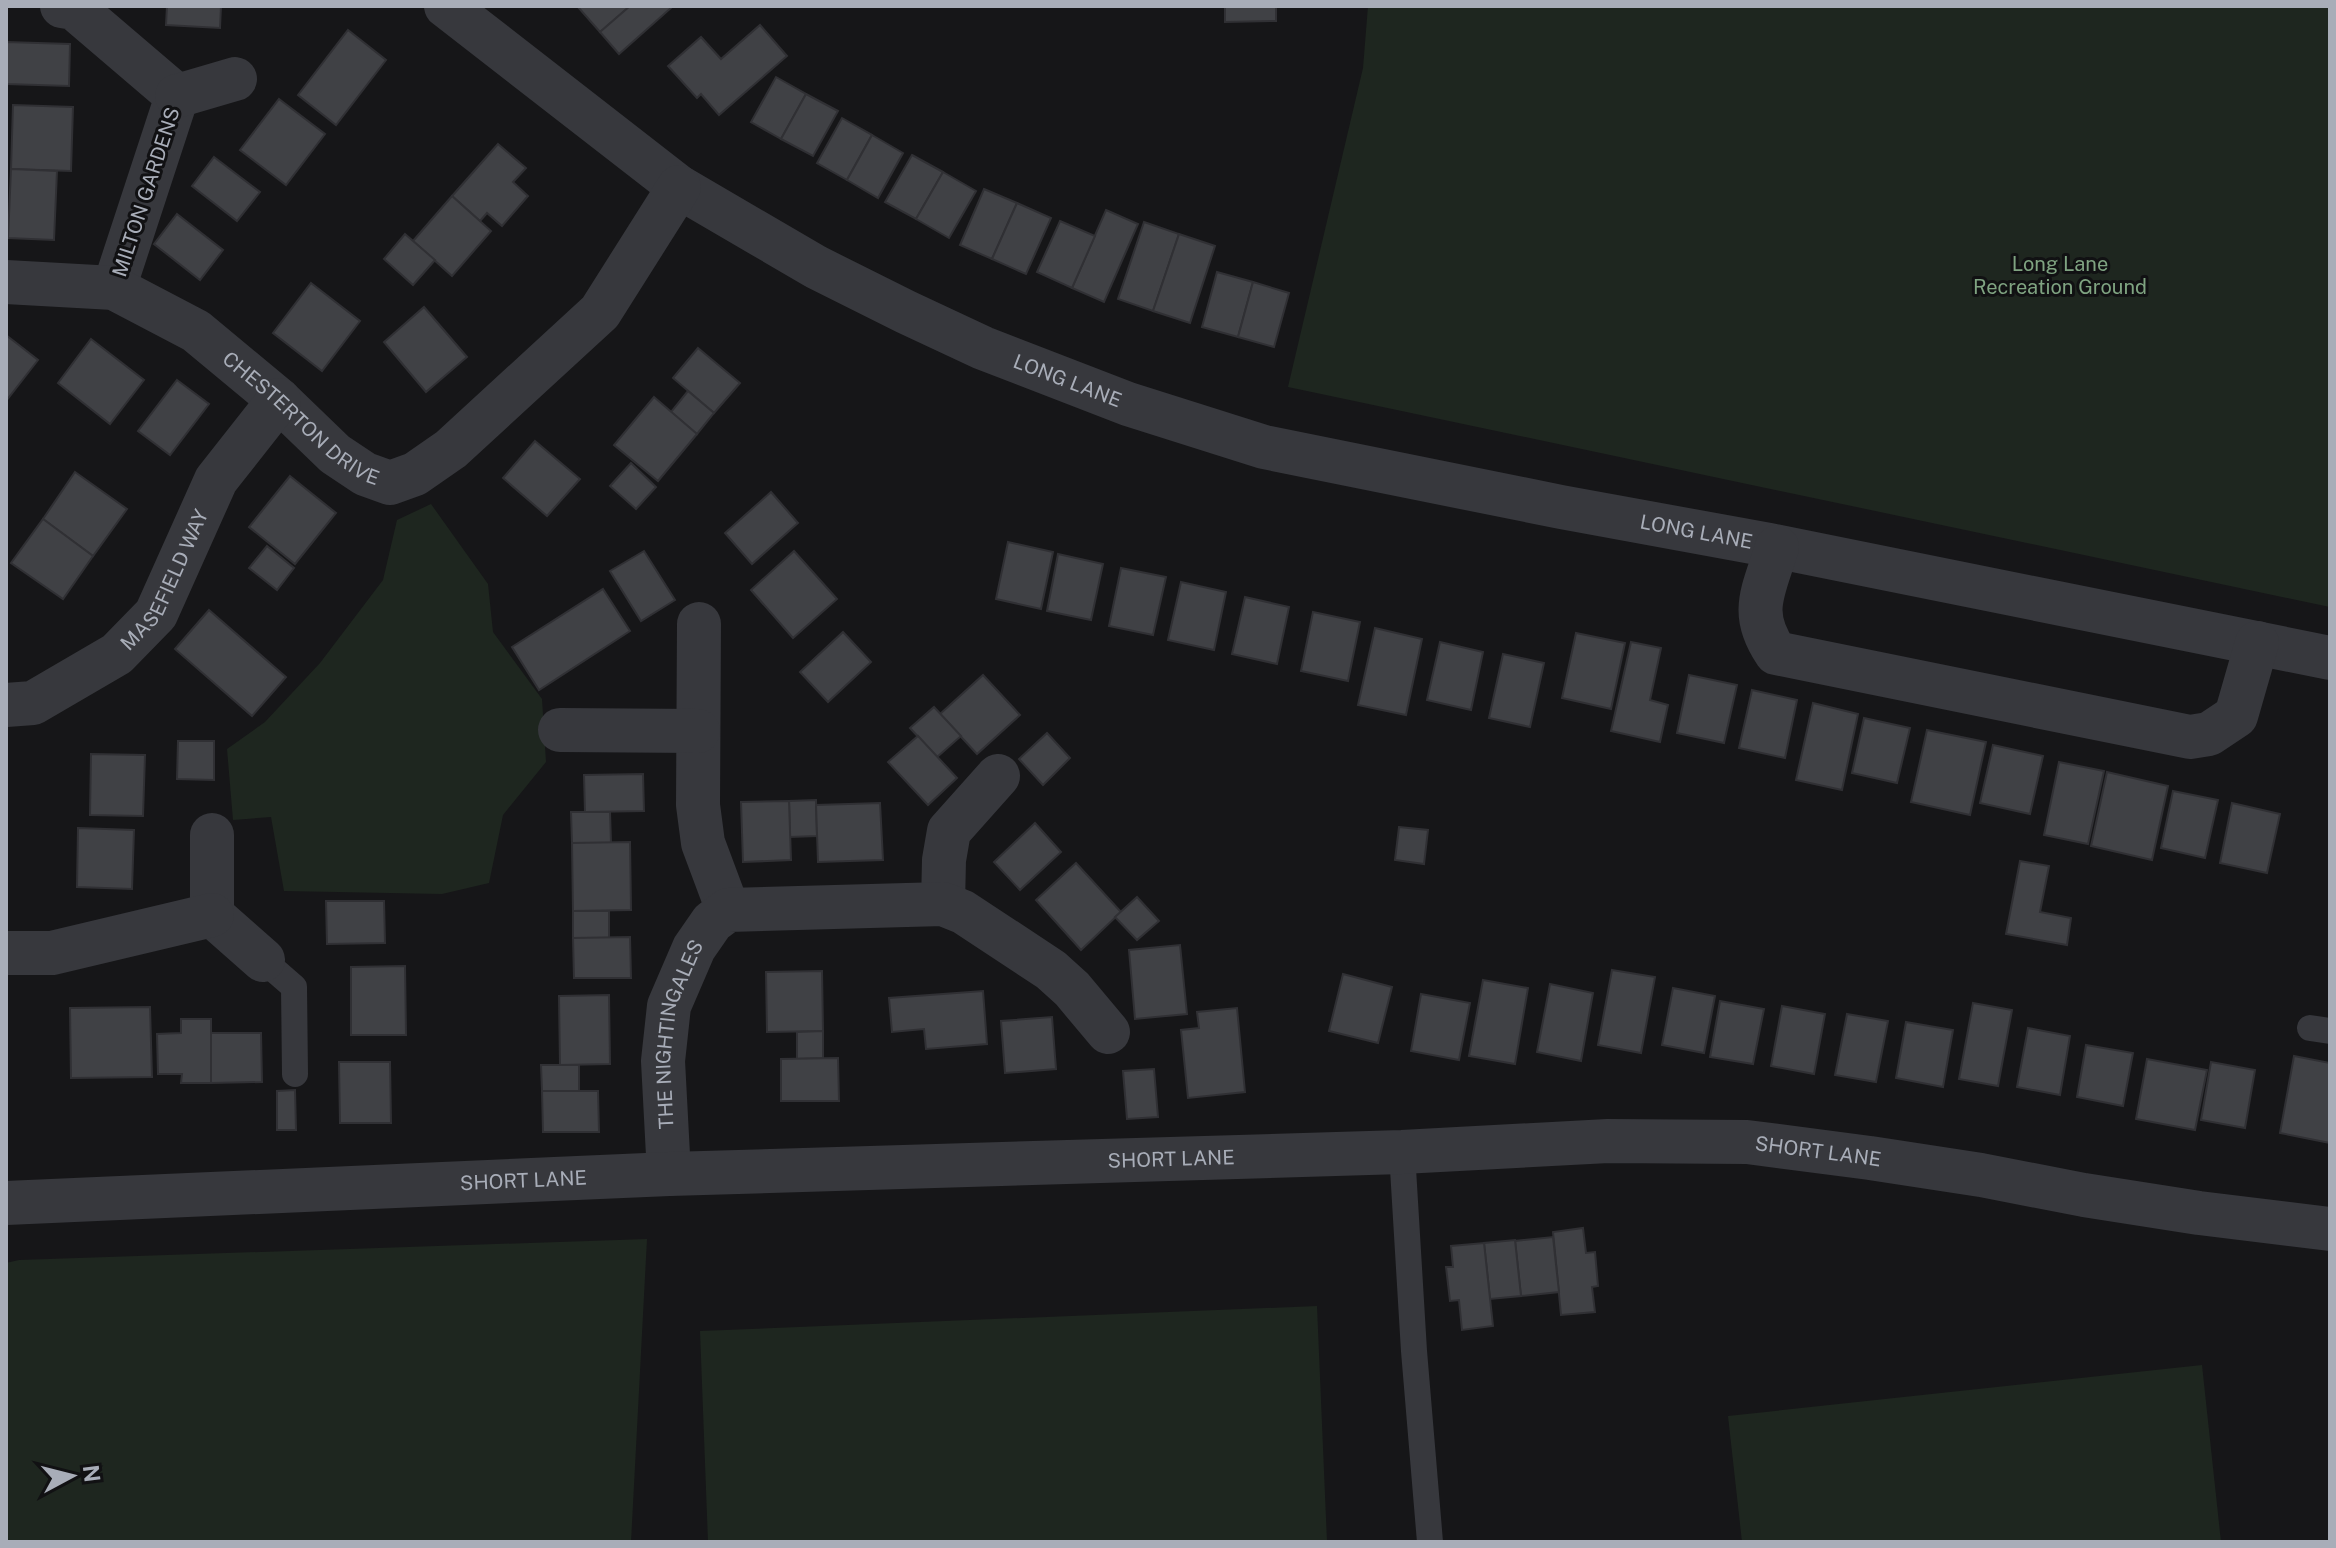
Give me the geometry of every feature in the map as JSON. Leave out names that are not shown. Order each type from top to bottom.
[{"type":"street","name":"MILTON GARDENS","points":[[62,6],[74,8],[177,96]]},
{"type":"street","name":"LONG LANE","points":[[446,6],[679,187],[816,267],[983,348],[1128,404],[1264,447],[2330,658]]},
{"type":"street","name":"MILTON GARDENS","points":[[177,96],[235,79]]},
{"type":"street","name":"MILTON GARDENS","points":[[114,288],[177,96]]},
{"type":"street","name":"CHESTERTON DRIVE","points":[[6,282],[114,288],[196,331],[279,400],[335,454],[365,474],[390,483],[415,474],[451,449],[600,312],[679,187]]},
{"type":"street","name":"MASEFIELD WAY","points":[[6,705],[33,703],[117,654],[156,614],[216,480],[279,400]]},
{"type":"street","name":"LONG LANE","points":[[1777,547],[1759,606],[1764,635],[1776,653],[2190,737],[2209,734],[2236,716],[2257,643]]},
{"type":"street","points":[[699,624],[698,805],[703,843],[728,910],[943,904],[963,912],[1051,970],[1072,989],[1108,1032]]},
{"type":"street","points":[[560,730],[698,731]]},
{"type":"street","points":[[943,904],[944,860],[949,831],[998,776]]},
{"type":"street","points":[[212,835],[212,915],[263,960]]},
{"type":"street","name":"THE NIGHTINGALES","points":[[669,1174],[663,1061],[669,1006],[694,948],[712,922],[728,910]]},
{"type":"street","points":[[6,953],[52,953],[212,915]]},
{"type":"street","name":"SHORT LANE","points":[[6,1203],[669,1174],[1402,1152],[1608,1141],[1747,1142],[1870,1158],[2199,1213],[2330,1229]]},
{"type":"lane","points":[[263,960],[294,987],[295,1074]]},
{"type":"lane","points":[[1402,1152],[1430,1542]]},
{"type":"green space","name":"Long Lane Recreation Ground","points":[[1368,6],[2330,6],[2330,607],[1288,387],[1363,68]]},
{"type":"green space","points":[[431,504],[488,584],[493,632],[542,699],[546,762],[503,815],[489,883],[442,894],[284,891],[271,817],[233,820],[227,749],[265,722],[320,663],[383,580],[397,520]]},
{"type":"green space","points":[[647,1239],[631,1542],[6,1542],[6,1263],[19,1260]]},
{"type":"green space","points":[[1317,1306],[1327,1542],[708,1542],[700,1331]]},
{"type":"green space","points":[[2202,1365],[2221,1542],[1742,1542],[1728,1416]]},
{"type":"building","points":[[167,6],[221,6],[220,28],[166,25]]},
{"type":"building","points":[[579,6],[630,6],[600,32]]},
{"type":"building","points":[[630,6],[672,7],[619,54],[600,32]]},
{"type":"building","points":[[1225,6],[1276,6],[1276,21],[1225,22]]},
{"type":"building","points":[[760,25],[787,56],[719,115],[701,94],[697,98],[668,66],[701,37],[721,59]]},
{"type":"building","points":[[348,30],[386,60],[336,125],[298,95]]},
{"type":"building","points":[[6,42],[70,44],[69,86],[6,84]]},
{"type":"building","points":[[776,77],[806,94],[781,139],[751,122]]},
{"type":"building","points":[[806,94],[838,111],[813,156],[781,139]]},
{"type":"building","points":[[279,99],[325,134],[286,185],[240,150]]},
{"type":"building","points":[[13,105],[73,107],[71,171],[11,169]]},
{"type":"building","points":[[842,118],[872,135],[847,180],[817,163]]},
{"type":"building","points":[[872,135],[903,153],[878,198],[847,180]]},
{"type":"building","points":[[498,144],[526,168],[513,182],[528,196],[502,226],[487,213],[480,221],[452,196]]},
{"type":"building","points":[[912,155],[943,172],[916,219],[885,202]]},
{"type":"building","points":[[214,157],[260,192],[237,221],[192,186]]},
{"type":"building","points":[[11,169],[57,171],[54,240],[8,238]]},
{"type":"building","points":[[943,172],[976,191],[949,238],[916,219]]},
{"type":"building","points":[[984,189],[1017,203],[992,259],[960,245]]},
{"type":"building","points":[[452,196],[491,231],[452,276],[413,241]]},
{"type":"building","points":[[1017,203],[1051,218],[1026,274],[992,259]]},
{"type":"building","points":[[1106,210],[1138,224],[1104,302],[1072,288]]},
{"type":"building","points":[[177,214],[223,250],[200,280],[154,244]]},
{"type":"building","points":[[1060,221],[1095,236],[1072,288],[1037,272]]},
{"type":"building","points":[[1144,222],[1179,234],[1153,311],[1118,299]]},
{"type":"building","points":[[405,234],[435,260],[413,285],[384,259]]},
{"type":"building","points":[[1179,234],[1215,246],[1190,323],[1153,311]]},
{"type":"building","points":[[1217,272],[1253,282],[1238,337],[1202,327]]},
{"type":"building","points":[[1253,282],[1289,293],[1274,347],[1238,337]]},
{"type":"building","points":[[311,283],[360,321],[322,371],[273,333]]},
{"type":"building","points":[[424,307],[467,357],[426,392],[384,342]]},
{"type":"building","points":[[6,335],[38,360],[6,401]]},
{"type":"building","points":[[91,339],[144,380],[110,424],[58,383]]},
{"type":"building","points":[[698,348],[740,383],[714,413],[673,378]]},
{"type":"building","points":[[177,380],[209,404],[170,455],[138,431]]},
{"type":"building","points":[[688,391],[714,413],[697,434],[671,412]]},
{"type":"building","points":[[654,397],[697,434],[658,481],[614,445]]},
{"type":"building","points":[[535,441],[580,479],[547,516],[503,478]]},
{"type":"building","points":[[631,463],[656,487],[636,509],[610,486]]},
{"type":"building","points":[[75,472],[127,509],[93,556],[43,519]]},
{"type":"building","points":[[290,476],[336,513],[295,564],[249,527]]},
{"type":"building","points":[[771,492],[798,523],[752,564],[725,533]]},
{"type":"building","points":[[43,519],[93,556],[63,599],[11,563]]},
{"type":"building","points":[[1008,542],[1053,552],[1041,609],[996,599]]},
{"type":"building","points":[[267,546],[294,568],[277,590],[249,568]]},
{"type":"building","points":[[644,551],[675,600],[641,621],[610,571]]},
{"type":"building","points":[[794,551],[837,599],[793,638],[751,590]]},
{"type":"building","points":[[1058,554],[1103,564],[1091,620],[1047,611]]},
{"type":"building","points":[[1121,568],[1166,577],[1153,635],[1109,626]]},
{"type":"building","points":[[1181,582],[1226,592],[1214,650],[1168,640]]},
{"type":"building","points":[[603,589],[630,631],[539,690],[512,647]]},
{"type":"building","points":[[1245,597],[1289,607],[1277,664],[1232,654]]},
{"type":"building","points":[[209,610],[286,677],[252,716],[175,649]]},
{"type":"building","points":[[1313,612],[1360,622],[1348,681],[1301,671]]},
{"type":"building","points":[[1375,628],[1422,639],[1406,715],[1358,705]]},
{"type":"building","points":[[843,632],[871,662],[828,702],[800,672]]},
{"type":"building","points":[[1576,633],[1625,643],[1611,709],[1562,698]]},
{"type":"building","points":[[1440,642],[1483,652],[1471,710],[1427,700]]},
{"type":"building","points":[[1631,642],[1661,648],[1650,700],[1668,705],[1660,742],[1611,731]]},
{"type":"building","points":[[1503,654],[1544,663],[1530,727],[1489,718]]},
{"type":"building","points":[[983,675],[1020,715],[977,754],[940,714]]},
{"type":"building","points":[[1689,675],[1737,685],[1724,743],[1677,733]]},
{"type":"building","points":[[1752,690],[1797,700],[1785,758],[1739,748]]},
{"type":"building","points":[[1813,703],[1858,714],[1842,790],[1796,780]]},
{"type":"building","points":[[934,707],[961,736],[937,757],[910,728]]},
{"type":"building","points":[[1864,718],[1910,728],[1897,783],[1852,773]]},
{"type":"building","points":[[1927,730],[1986,742],[1970,815],[1911,802]]},
{"type":"building","points":[[1047,733],[1070,758],[1043,785],[1019,759]]},
{"type":"building","points":[[918,736],[957,778],[928,805],[888,762]]},
{"type":"building","points":[[178,741],[214,741],[214,780],[177,779]]},
{"type":"building","points":[[1993,745],[2043,756],[2030,814],[1980,803]]},
{"type":"building","points":[[91,754],[145,755],[143,816],[90,815]]},
{"type":"building","points":[[2059,762],[2104,771],[2088,844],[2044,835]]},
{"type":"building","points":[[2107,772],[2168,786],[2152,860],[2091,846]]},
{"type":"building","points":[[643,774],[644,811],[585,812],[584,775]]},
{"type":"building","points":[[2173,791],[2218,800],[2205,858],[2161,848]]},
{"type":"building","points":[[816,800],[817,836],[790,837],[789,801]]},
{"type":"building","points":[[789,801],[791,860],[743,862],[741,802]]},
{"type":"building","points":[[880,803],[883,860],[818,862],[816,805]]},
{"type":"building","points":[[2232,803],[2280,814],[2267,873],[2220,863]]},
{"type":"building","points":[[571,812],[610,812],[611,843],[572,843]]},
{"type":"building","points":[[1035,823],[1061,852],[1020,890],[994,862]]},
{"type":"building","points":[[1399,827],[1428,830],[1424,864],[1395,860]]},
{"type":"building","points":[[78,828],[134,830],[132,889],[77,887]]},
{"type":"building","points":[[630,842],[631,910],[573,911],[572,843]]},
{"type":"building","points":[[2020,861],[2049,866],[2040,912],[2071,918],[2067,945],[2006,934]]},
{"type":"building","points":[[1076,863],[1121,912],[1081,950],[1036,900]]},
{"type":"building","points":[[1137,897],[1159,921],[1137,940],[1115,917]]},
{"type":"building","points":[[326,901],[384,901],[385,943],[327,944]]},
{"type":"building","points":[[573,911],[609,911],[609,938],[573,938]]},
{"type":"building","points":[[630,937],[631,978],[574,978],[573,938]]},
{"type":"building","points":[[1180,945],[1187,1014],[1135,1019],[1129,950]]},
{"type":"building","points":[[405,966],[406,1035],[351,1035],[351,967]]},
{"type":"building","points":[[1612,970],[1655,977],[1641,1053],[1598,1045]]},
{"type":"building","points":[[822,971],[823,1031],[767,1032],[766,972]]},
{"type":"building","points":[[1343,974],[1392,987],[1378,1043],[1329,1031]]},
{"type":"building","points":[[1483,980],[1528,988],[1515,1064],[1469,1056]]},
{"type":"building","points":[[1550,984],[1593,993],[1581,1061],[1537,1052]]},
{"type":"building","points":[[1673,988],[1715,996],[1704,1053],[1662,1045]]},
{"type":"building","points":[[983,991],[987,1044],[926,1049],[924,1029],[892,1032],[889,998]]},
{"type":"building","points":[[1421,994],[1470,1003],[1459,1060],[1411,1051]]},
{"type":"building","points":[[609,995],[610,1064],[560,1065],[559,996]]},
{"type":"building","points":[[1720,1001],[1764,1009],[1753,1064],[1710,1057]]},
{"type":"building","points":[[1973,1003],[2012,1010],[1998,1086],[1959,1079]]},
{"type":"building","points":[[1782,1006],[1825,1014],[1814,1074],[1771,1066]]},
{"type":"building","points":[[150,1007],[152,1077],[71,1078],[70,1008]]},
{"type":"building","points":[[1237,1008],[1245,1092],[1188,1098],[1181,1030],[1199,1028],[1197,1012]]},
{"type":"building","points":[[1847,1014],[1888,1021],[1876,1082],[1835,1075]]},
{"type":"building","points":[[1052,1017],[1056,1069],[1005,1073],[1001,1021]]},
{"type":"building","points":[[181,1019],[211,1019],[211,1083],[181,1083],[182,1074],[158,1074],[157,1034],[181,1033]]},
{"type":"building","points":[[1906,1022],[1953,1030],[1943,1087],[1896,1078]]},
{"type":"building","points":[[2028,1028],[2070,1036],[2060,1095],[2017,1087]]},
{"type":"building","points":[[823,1031],[823,1058],[797,1059],[797,1032]]},
{"type":"building","points":[[211,1033],[261,1033],[262,1082],[211,1083]]},
{"type":"building","points":[[2086,1045],[2133,1053],[2123,1106],[2077,1097]]},
{"type":"building","points":[[2294,1056],[2330,1063],[2330,1143],[2280,1133]]},
{"type":"building","points":[[838,1058],[839,1101],[781,1101],[781,1059]]},
{"type":"building","points":[[2147,1059],[2207,1070],[2195,1130],[2136,1119]]},
{"type":"building","points":[[339,1062],[390,1062],[391,1123],[340,1123]]},
{"type":"building","points":[[2211,1062],[2255,1070],[2245,1128],[2201,1120]]},
{"type":"building","points":[[541,1065],[579,1065],[579,1091],[542,1091]]},
{"type":"building","points":[[1154,1069],[1158,1117],[1127,1119],[1123,1071]]},
{"type":"building","points":[[295,1090],[296,1130],[277,1130],[277,1091]]},
{"type":"building","points":[[542,1091],[598,1091],[599,1132],[543,1132]]},
{"type":"building","points":[[1583,1228],[1586,1253],[1595,1252],[1598,1286],[1592,1287],[1595,1312],[1561,1315],[1553,1232]]},
{"type":"building","points":[[1553,1237],[1559,1292],[1521,1296],[1515,1241]]},
{"type":"building","points":[[1515,1240],[1521,1296],[1490,1299],[1484,1243]]},
{"type":"building","points":[[1484,1243],[1493,1326],[1462,1330],[1459,1300],[1450,1301],[1446,1267],[1453,1267],[1451,1246]]}]
